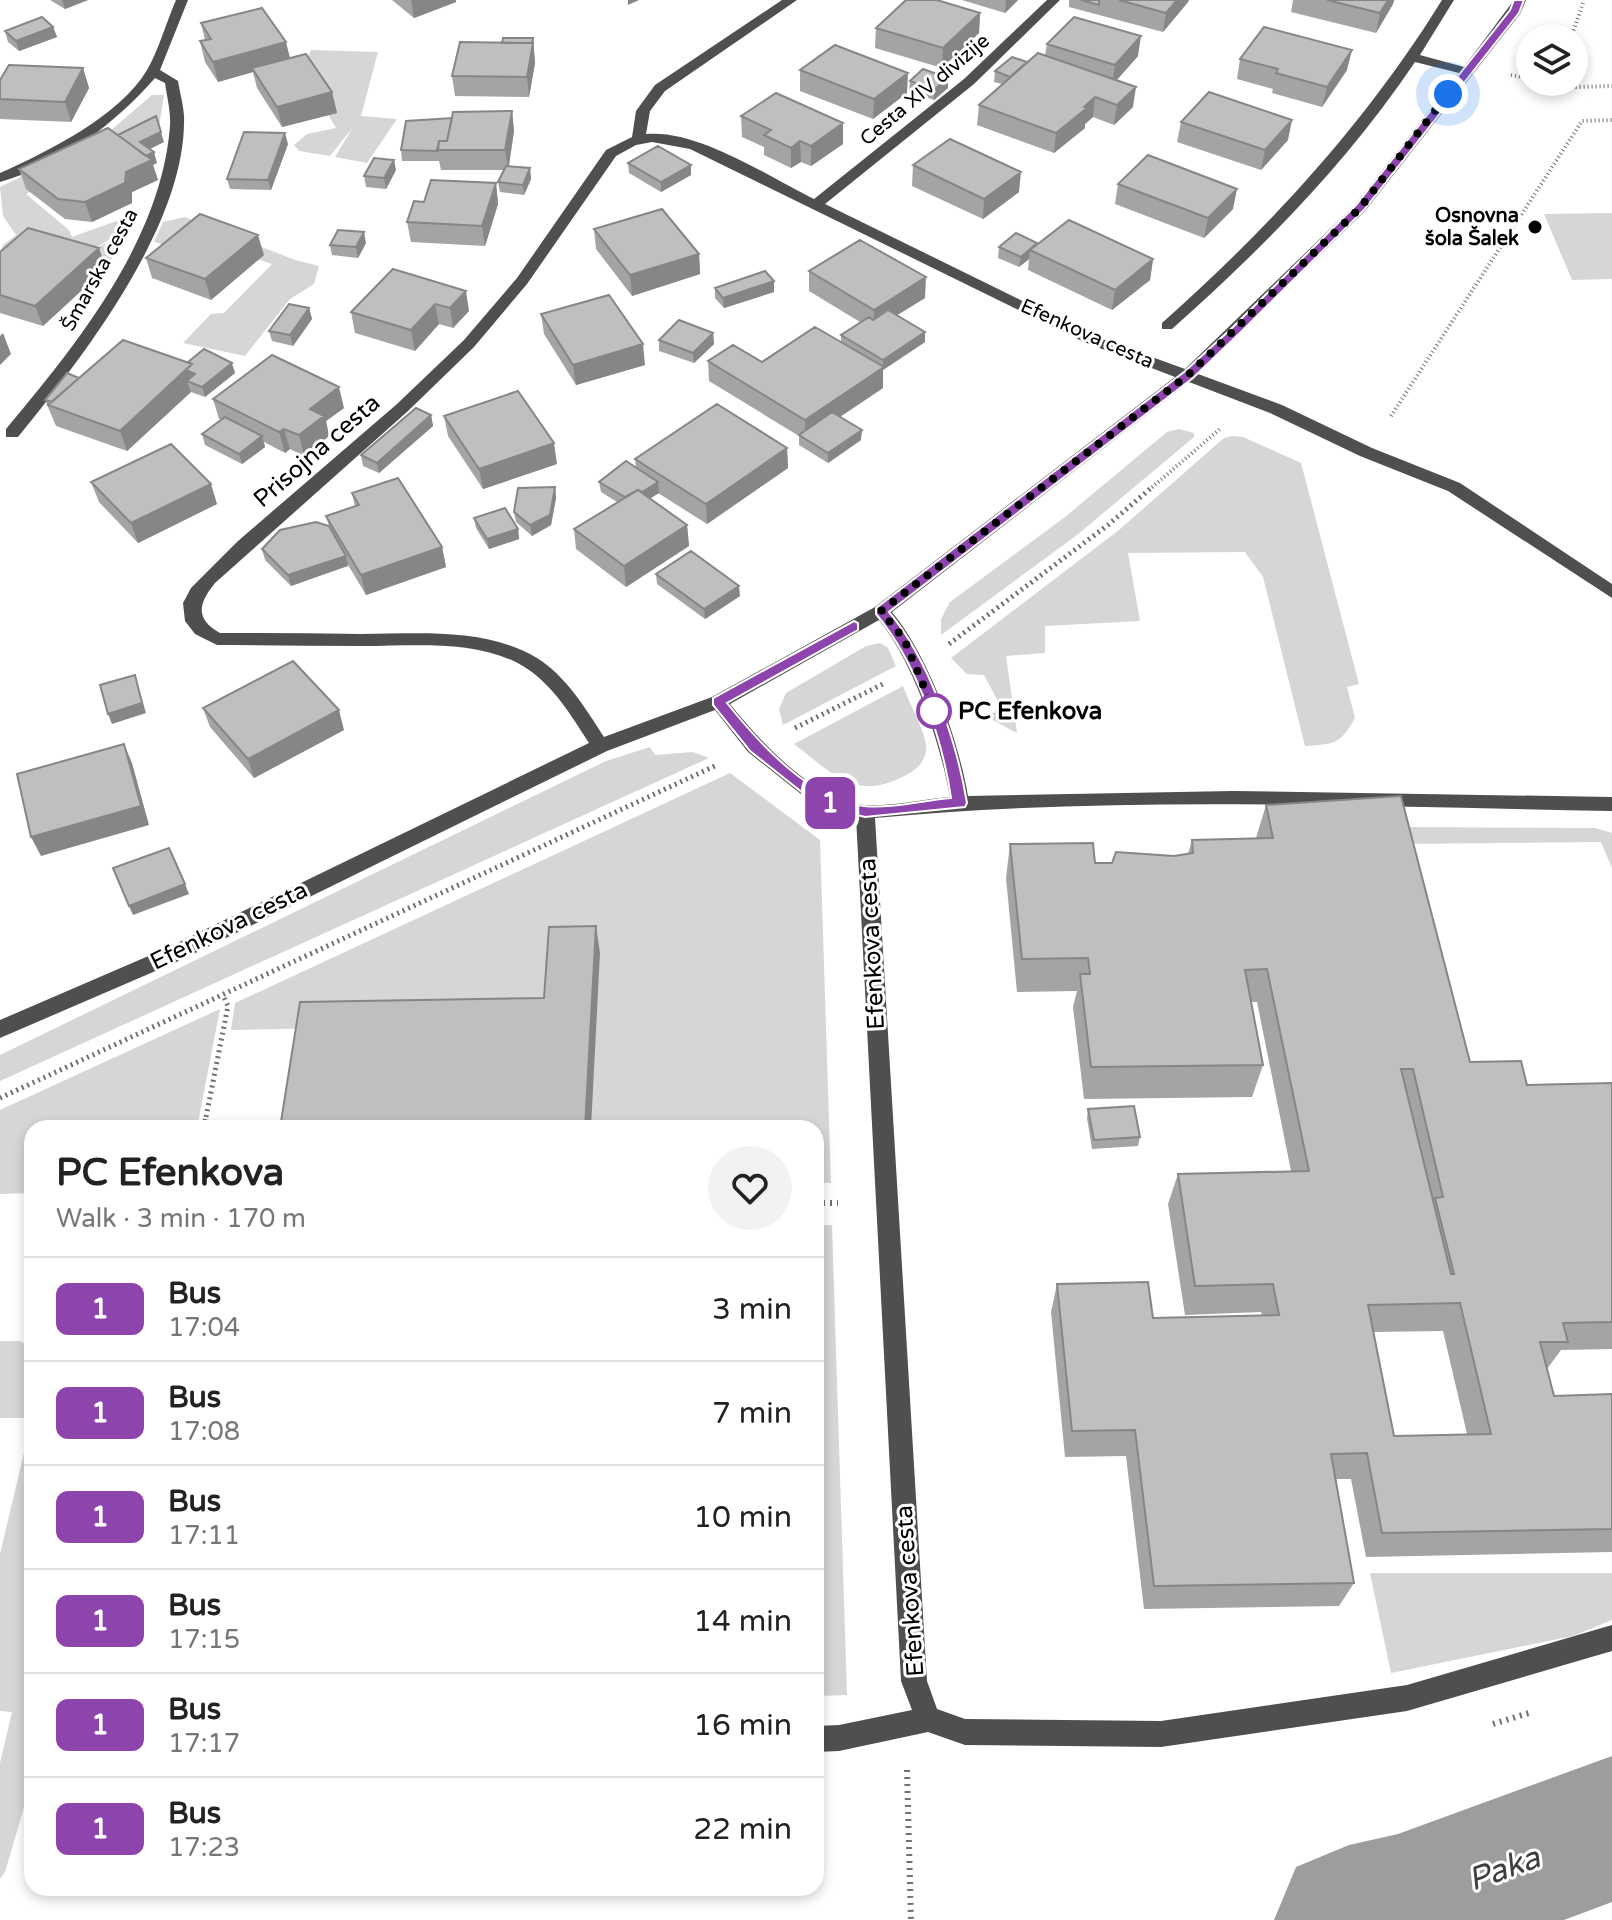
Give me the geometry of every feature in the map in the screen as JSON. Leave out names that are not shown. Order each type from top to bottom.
[{"type":"street","points":[[0,178],[62,151],[107,122],[153,72],[182,0]]},
{"type":"street","points":[[639,138],[637,121],[645,104],[660,88],[791,0]]},
{"type":"street","name":"Cesta XIV divizije","points":[[816,204],[930,114],[1026,31],[1054,0]]},
{"type":"street","name":"Efenkova cesta","points":[[1167,326],[1239,264],[1318,182],[1415,58],[1448,0]]},
{"type":"street","points":[[1520,0],[1515,11],[1360,208],[1188,375],[1276,409],[1366,452],[1454,487],[1612,592]]},
{"type":"street","points":[[1415,58],[1466,71]]},
{"type":"street","name":"Šmarska cesta","points":[[12,433],[99,322],[156,210],[172,162],[177,107],[171,81],[153,72]]},
{"type":"street","name":"Efenkova cesta","points":[[639,138],[665,136],[695,146],[1089,339],[1188,375]]},
{"type":"street","name":"Prisojna cesta","points":[[600,746],[580,714],[554,683],[522,657],[477,644],[431,641],[217,639],[202,632],[192,617],[192,601],[211,577],[278,515],[424,391],[492,318],[611,153],[623,143],[639,138]]},
{"type":"street","name":"Efenkova cesta","points":[[0,1029],[174,954],[600,746],[718,702],[881,611],[1188,375]]},
{"type":"street","points":[[881,611],[904,639],[916,668],[952,756],[960,803]]},
{"type":"street","points":[[718,702],[755,747],[823,801],[865,812],[960,803],[1233,798],[1612,804]]},
{"type":"street","name":"Efenkova cesta","points":[[865,812],[914,1681],[928,1719]]},
{"type":"street","points":[[824,1739],[928,1719],[965,1732],[1161,1734],[1407,1698],[1612,1638]]},
{"type":"path","points":[[1576,24],[1584,0]]},
{"type":"path","points":[[1588,87],[1612,86]]},
{"type":"path","points":[[1391,416],[1582,121],[1612,120]]},
{"type":"path","points":[[0,1098],[755,747],[916,668],[1108,525],[1226,423]]},
{"type":"path","points":[[206,1120],[228,1006],[223,995]]},
{"type":"path","points":[[824,1203],[838,1203]]},
{"type":"path","points":[[905,1770],[911,1920]]},
{"type":"shaded area","points":[[311,50],[378,52],[361,116],[397,119],[367,163],[335,157],[353,127],[330,156],[299,151],[294,145],[307,134],[336,128],[302,70]]},
{"type":"shaded area","points":[[152,95],[164,95],[159,127],[129,142],[110,131]]},
{"type":"shaded area","points":[[35,170],[64,173],[26,194],[69,230],[72,237],[119,220],[128,228],[89,252],[129,231],[107,266],[49,255],[0,253],[3,245],[16,235],[3,216],[0,187]]},
{"type":"shaded area","points":[[1612,213],[1612,279],[1572,280],[1544,214]]},
{"type":"shaded area","points":[[185,217],[295,260],[319,266],[314,284],[290,299],[245,356],[183,343],[211,314],[224,313],[272,264],[198,239],[184,250],[154,242],[163,222]]},
{"type":"shaded area","points":[[1179,429],[1194,433],[1194,437],[1077,535],[941,635],[941,619],[950,602],[1065,517],[1167,432]]},
{"type":"shaded area","points":[[1243,437],[1301,463],[1359,684],[1347,687],[1355,718],[1345,733],[1330,743],[1305,746],[1263,577],[1245,552],[1128,553],[1140,621],[1045,626],[1045,653],[1006,656],[1017,733],[987,717],[1001,707],[984,675],[967,674],[951,658],[1119,530],[1224,438]]},
{"type":"shaded area","points":[[880,643],[888,648],[896,666],[783,725],[779,709],[786,693],[866,646]]},
{"type":"shaded area","points":[[903,686],[926,744],[922,762],[908,774],[874,786],[847,782],[794,744]]},
{"type":"shaded area","points":[[650,747],[655,755],[693,752],[709,758],[0,1081],[0,1055],[606,761]]},
{"type":"shaded area","points":[[730,773],[820,840],[831,1183],[824,1183],[824,1120],[587,1120],[549,1024],[231,1030],[235,1003]]},
{"type":"shaded area","points":[[1405,827],[1595,828],[1612,833],[1612,868],[1601,842],[1401,844]]},
{"type":"shaded area","points":[[220,1009],[199,1120],[24,1120],[24,1193],[0,1194],[0,1110]]},
{"type":"shaded area","points":[[824,1225],[832,1225],[847,1695],[824,1696]]},
{"type":"shaded area","points":[[0,1341],[20,1341],[24,1343],[24,1418],[0,1418]]},
{"type":"shaded area","points":[[24,1453],[24,1807],[5,1872],[0,1879],[0,1763],[12,1712],[0,1711],[0,1554]]},
{"type":"shaded area","points":[[1370,1573],[1612,1573],[1612,1620],[1573,1636],[1391,1673]]},
{"type":"building","points":[[906,0],[937,0],[980,13],[943,48],[876,28]]},
{"type":"building","points":[[1081,0],[1099,0],[1099,5]]},
{"type":"building","points":[[1119,0],[1177,0],[1166,13]]},
{"type":"building","points":[[1327,0],[1388,0],[1380,13]]},
{"type":"building","points":[[262,8],[286,42],[213,62],[200,41],[211,39],[201,23]]},
{"type":"building","points":[[42,17],[53,27],[16,41],[5,31]]},
{"type":"building","points":[[1074,17],[1141,36],[1115,65],[1047,44]]},
{"type":"building","points":[[1264,27],[1352,50],[1327,87],[1240,59]]},
{"type":"building","points":[[503,38],[533,38],[532,43],[502,43]]},
{"type":"building","points":[[460,42],[533,43],[527,77],[452,76]]},
{"type":"building","points":[[835,45],[908,73],[874,99],[800,70]]},
{"type":"building","points":[[1038,53],[1136,87],[1117,105],[1095,97],[1084,107],[1087,108],[1056,133],[979,105]]},
{"type":"building","points":[[306,54],[332,92],[277,107],[252,68]]},
{"type":"building","points":[[1012,57],[1027,62],[1010,77],[995,71]]},
{"type":"building","points":[[9,65],[83,68],[65,102],[0,99],[0,80]]},
{"type":"building","points":[[923,69],[948,78],[934,90],[910,81]]},
{"type":"building","points":[[1209,92],[1292,120],[1265,150],[1181,122]]},
{"type":"building","points":[[776,93],[843,123],[811,146],[800,141],[791,148],[764,135],[771,130],[741,116]]},
{"type":"building","points":[[512,111],[505,150],[437,150],[439,141],[447,141],[453,112]]},
{"type":"building","points":[[156,116],[161,132],[140,142],[154,152],[146,156],[118,135]]},
{"type":"building","points":[[452,118],[447,141],[439,141],[438,151],[401,150],[406,121]]},
{"type":"building","points":[[108,128],[152,160],[126,172],[125,183],[85,202],[58,199],[19,169]]},
{"type":"building","points":[[244,132],[285,133],[268,180],[227,179]]},
{"type":"building","points":[[950,139],[1021,172],[984,199],[913,165]]},
{"type":"building","points":[[658,146],[691,165],[661,182],[628,163]]},
{"type":"building","points":[[1148,155],[1237,189],[1208,218],[1118,184]]},
{"type":"building","points":[[374,158],[394,160],[384,178],[364,176]]},
{"type":"building","points":[[506,166],[530,168],[523,185],[498,182]]},
{"type":"building","points":[[431,180],[496,183],[482,226],[407,222],[414,201],[424,202]]},
{"type":"building","points":[[662,209],[699,254],[630,275],[594,229]]},
{"type":"building","points":[[200,214],[258,235],[205,279],[146,258]]},
{"type":"building","points":[[1069,220],[1153,259],[1115,290],[1030,250]]},
{"type":"building","points":[[28,228],[99,248],[35,306],[0,295],[0,252]]},
{"type":"building","points":[[338,230],[364,232],[356,247],[330,245]]},
{"type":"building","points":[[1016,233],[1037,243],[1021,257],[999,247]]},
{"type":"building","points":[[860,240],[926,277],[874,310],[809,271]]},
{"type":"building","points":[[393,269],[466,291],[450,308],[435,304],[411,330],[351,312]]},
{"type":"building","points":[[765,271],[774,281],[723,298],[715,288]]},
{"type":"building","points":[[609,295],[643,344],[573,365],[541,314]]},
{"type":"building","points":[[289,304],[309,308],[290,335],[269,331]]},
{"type":"building","points":[[888,310],[925,332],[883,360],[841,335],[869,317],[873,320]]},
{"type":"building","points":[[679,320],[713,333],[693,353],[659,340]]},
{"type":"building","points":[[815,327],[884,367],[805,420],[708,361],[733,345],[762,362]]},
{"type":"building","points":[[123,340],[192,364],[120,431],[48,405]]},
{"type":"building","points":[[204,349],[232,363],[202,387],[187,381],[195,374],[186,370],[192,364],[188,362]]},
{"type":"building","points":[[272,355],[339,387],[310,409],[324,416],[299,435],[284,429],[279,432],[213,399]]},
{"type":"building","points":[[67,373],[79,378],[52,402],[45,400]]},
{"type":"building","points":[[518,391],[554,443],[479,469],[444,416]]},
{"type":"building","points":[[717,404],[787,448],[706,504],[635,459]]},
{"type":"building","points":[[416,408],[431,415],[377,463],[361,455]]},
{"type":"building","points":[[832,412],[862,430],[828,453],[799,435]]},
{"type":"building","points":[[225,417],[262,436],[239,454],[202,434]]},
{"type":"building","points":[[171,444],[211,484],[131,523],[91,482]]},
{"type":"building","points":[[626,461],[658,482],[642,492],[638,490],[625,497],[599,482]]},
{"type":"building","points":[[398,478],[442,547],[361,575],[326,516],[359,505],[352,493]]},
{"type":"building","points":[[555,487],[550,515],[530,525],[514,512],[518,488]]},
{"type":"building","points":[[638,490],[687,525],[624,566],[574,529]]},
{"type":"building","points":[[505,508],[518,529],[487,539],[474,518]]},
{"type":"building","points":[[316,522],[329,526],[346,556],[288,575],[262,549],[280,530]]},
{"type":"building","points":[[691,551],[739,586],[704,609],[656,574]]},
{"type":"building","points":[[293,661],[339,710],[248,759],[203,708]]},
{"type":"building","points":[[135,675],[142,703],[108,714],[100,685]]},
{"type":"building","points":[[124,744],[141,806],[31,837],[17,774]]},
{"type":"building","points":[[1401,796],[1470,1062],[1521,1061],[1527,1085],[1612,1083],[1612,1322],[1563,1323],[1568,1342],[1540,1342],[1554,1396],[1612,1394],[1612,1529],[1382,1533],[1367,1453],[1331,1454],[1354,1583],[1154,1586],[1135,1430],[1072,1431],[1057,1284],[1148,1282],[1153,1318],[1279,1315],[1273,1284],[1195,1286],[1178,1174],[1309,1171],[1267,969],[1245,970],[1263,1065],[1091,1067],[1080,974],[1090,974],[1088,958],[1022,959],[1010,844],[1093,843],[1095,863],[1112,863],[1116,852],[1174,856],[1193,853],[1192,840],[1273,838],[1266,805]],"holes":[[[1401,1069],[1413,1069],[1443,1197],[1435,1198],[1454,1274],[1451,1274]],[[1460,1303],[1491,1434],[1394,1436],[1368,1305]]]},
{"type":"building","points":[[169,848],[185,884],[129,906],[113,868]]},
{"type":"building","points":[[596,926],[585,1120],[281,1120],[300,1002],[544,998],[549,927]]},
{"type":"building","points":[[1134,1106],[1140,1137],[1094,1140],[1088,1109]]},
{"type":"waterway","name":"Paka","points":[[1349,1920],[1398,1908],[1612,1829]]},
{"type":"bus line","name":"1","points":[[854,626],[718,702],[755,747],[823,801],[865,812],[960,803],[952,756],[904,639],[881,611],[1188,375],[1237,329],[1360,208],[1515,11],[1519,0]]},
{"type":"place","name":"Osnovna šola Šalek","points":[[1535,227]]},
{"type":"place","name":"PC Efenkova","points":[[934,711]]},
{"type":"route","points":[[934,711],[904,639],[881,611],[1188,375],[1360,208],[1448,94]]}]
